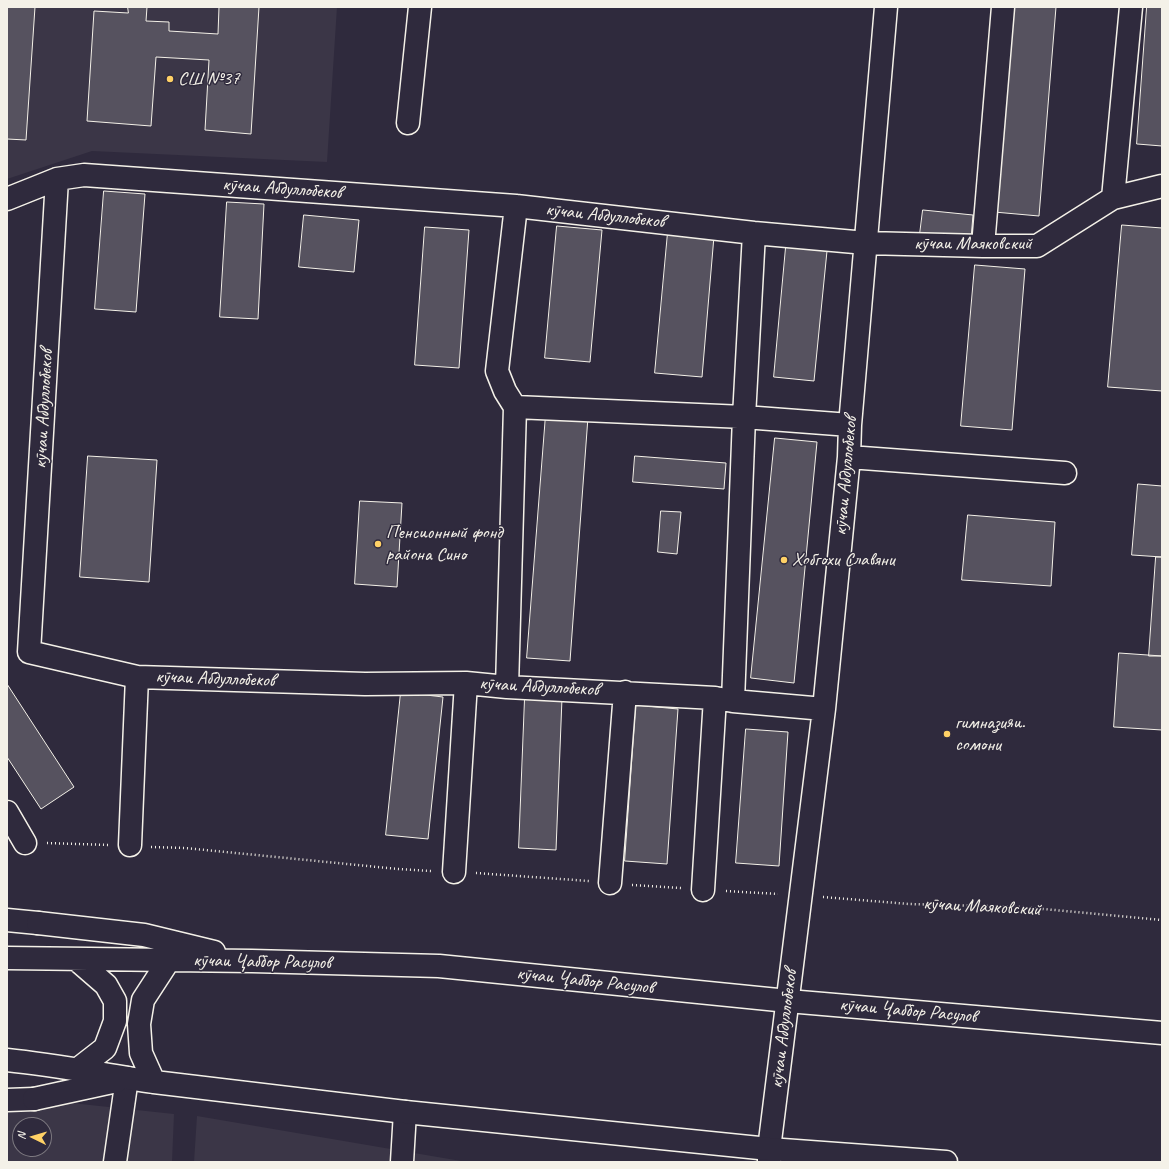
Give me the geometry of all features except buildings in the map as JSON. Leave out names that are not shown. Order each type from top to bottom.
[{"type":"main road","points":[[408,124],[420,7]]},
{"type":"main road","name":"кӯчаи Абдуллобеков","points":[[769,1156],[824,709],[849,457],[850,425],[886,7]]},
{"type":"main road","points":[[982,246],[1004,7]]},
{"type":"main road","points":[[1113,198],[1131,7]]},
{"type":"main road","name":"кӯчаи Абдуллобеков","points":[[824,709],[724,699],[625,692],[507,687],[466,683],[365,684],[136,677],[29,652],[57,179],[84,175],[516,206],[754,233],[866,243]]},
{"type":"main road","points":[[7,198],[57,179]]},
{"type":"main road","name":"кӯчаи Маяковский","points":[[866,243],[1037,246],[1113,198],[1162,186]]},
{"type":"main road","points":[[507,687],[515,407],[505,391],[497,371],[516,206]]},
{"type":"main road","points":[[702,890],[724,699],[744,417],[754,233]]},
{"type":"main road","points":[[515,407],[744,417],[850,425]]},
{"type":"main road","points":[[849,457],[1065,473]]},
{"type":"main road","points":[[130,845],[136,677]]},
{"type":"main road","points":[[454,872],[466,683]]},
{"type":"main road","points":[[610,883],[625,692]]},
{"type":"main road","points":[[7,812],[25,843]]},
{"type":"main road","points":[[7,920],[144,935],[252,961]]},
{"type":"main road","name":"кӯчаи Ҷаббор Расулов","points":[[7,958],[252,961],[439,966],[788,1001],[1162,1033]]},
{"type":"main road","points":[[76,959],[106,985],[115,1001],[115,1022],[105,1048],[78,1069]]},
{"type":"main road","points":[[154,1082],[141,1053],[139,1024],[142,1000],[168,960]]},
{"type":"main road","points":[[7,1060],[78,1069],[154,1082],[769,1156],[946,1162]]},
{"type":"main road","points":[[7,1100],[34,1099],[127,1078]]},
{"type":"main road","points":[[115,1162],[127,1078]]},
{"type":"main road","points":[[402,1162],[405,1112]]},
{"type":"path","points":[[25,843],[130,845],[185,848],[398,869],[801,896]]},
{"type":"path","name":"кӯчаи Маяковский","points":[[801,896],[909,904],[1022,908],[1162,920]]},
{"type":"shaded area","name":"СШ №37","points":[[7,7],[337,7],[327,162],[92,151],[7,179]]},
{"type":"shaded area","points":[[34,1099],[174,1114],[172,1162],[7,1162],[7,1100]]},
{"type":"shaded area","points":[[197,1116],[467,1162],[194,1162]]},
{"type":"place","name":"СШ №37","points":[[170,79]]},
{"type":"place","name":"Пенсионный фонд района Сино","points":[[378,544]]},
{"type":"place","name":"Хобгохи Славяни","points":[[784,560]]},
{"type":"place","name":"гимназияи. сомони","points":[[947,734]]}]
